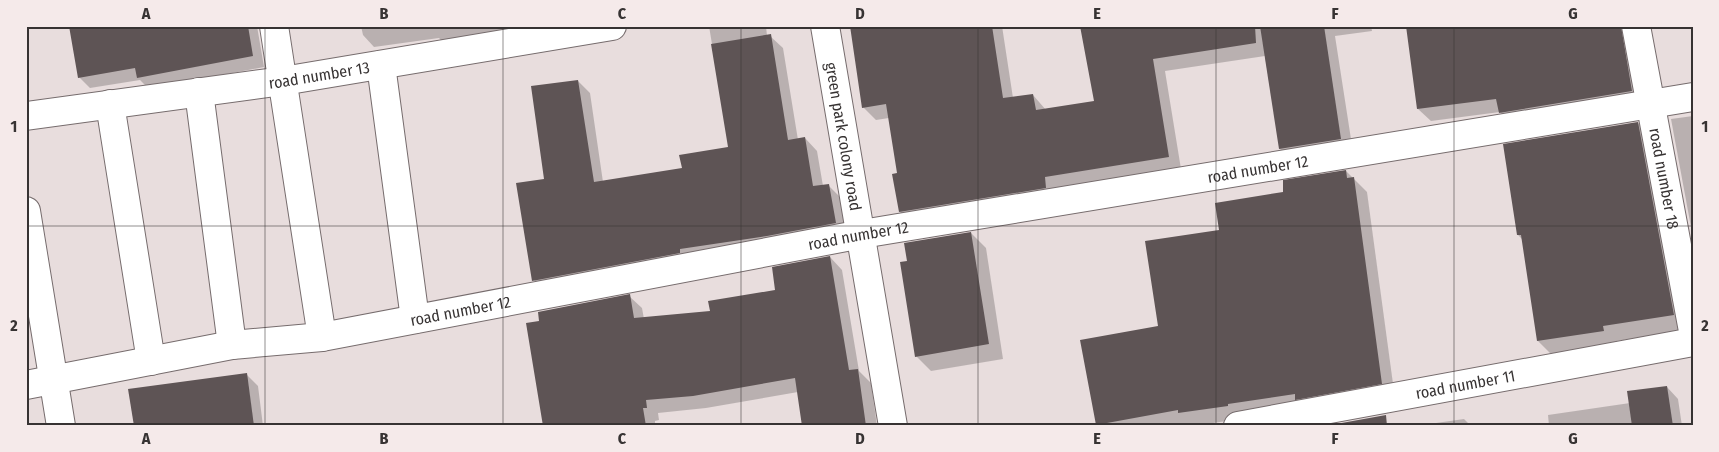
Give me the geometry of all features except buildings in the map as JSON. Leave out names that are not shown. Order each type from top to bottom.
[{"type":"street","points":[[274,26],[322,337]]},
{"type":"street","name":"road number 13","points":[[26,116],[283,81],[612,26]]},
{"type":"street","name":"green park colony road","points":[[825,26],[862,234],[893,426]]},
{"type":"street","name":"road number 18","points":[[1636,26],[1693,331]]},
{"type":"street","points":[[381,65],[415,319]]},
{"type":"street","points":[[199,92],[232,345]]},
{"type":"street","name":"road number 12","points":[[26,385],[232,345],[322,337],[862,234],[1693,97]]},
{"type":"street","points":[[110,104],[152,361]]},
{"type":"street","points":[[26,211],[60,426]]},
{"type":"street","name":"road number 11","points":[[1238,426],[1693,342]]}]
